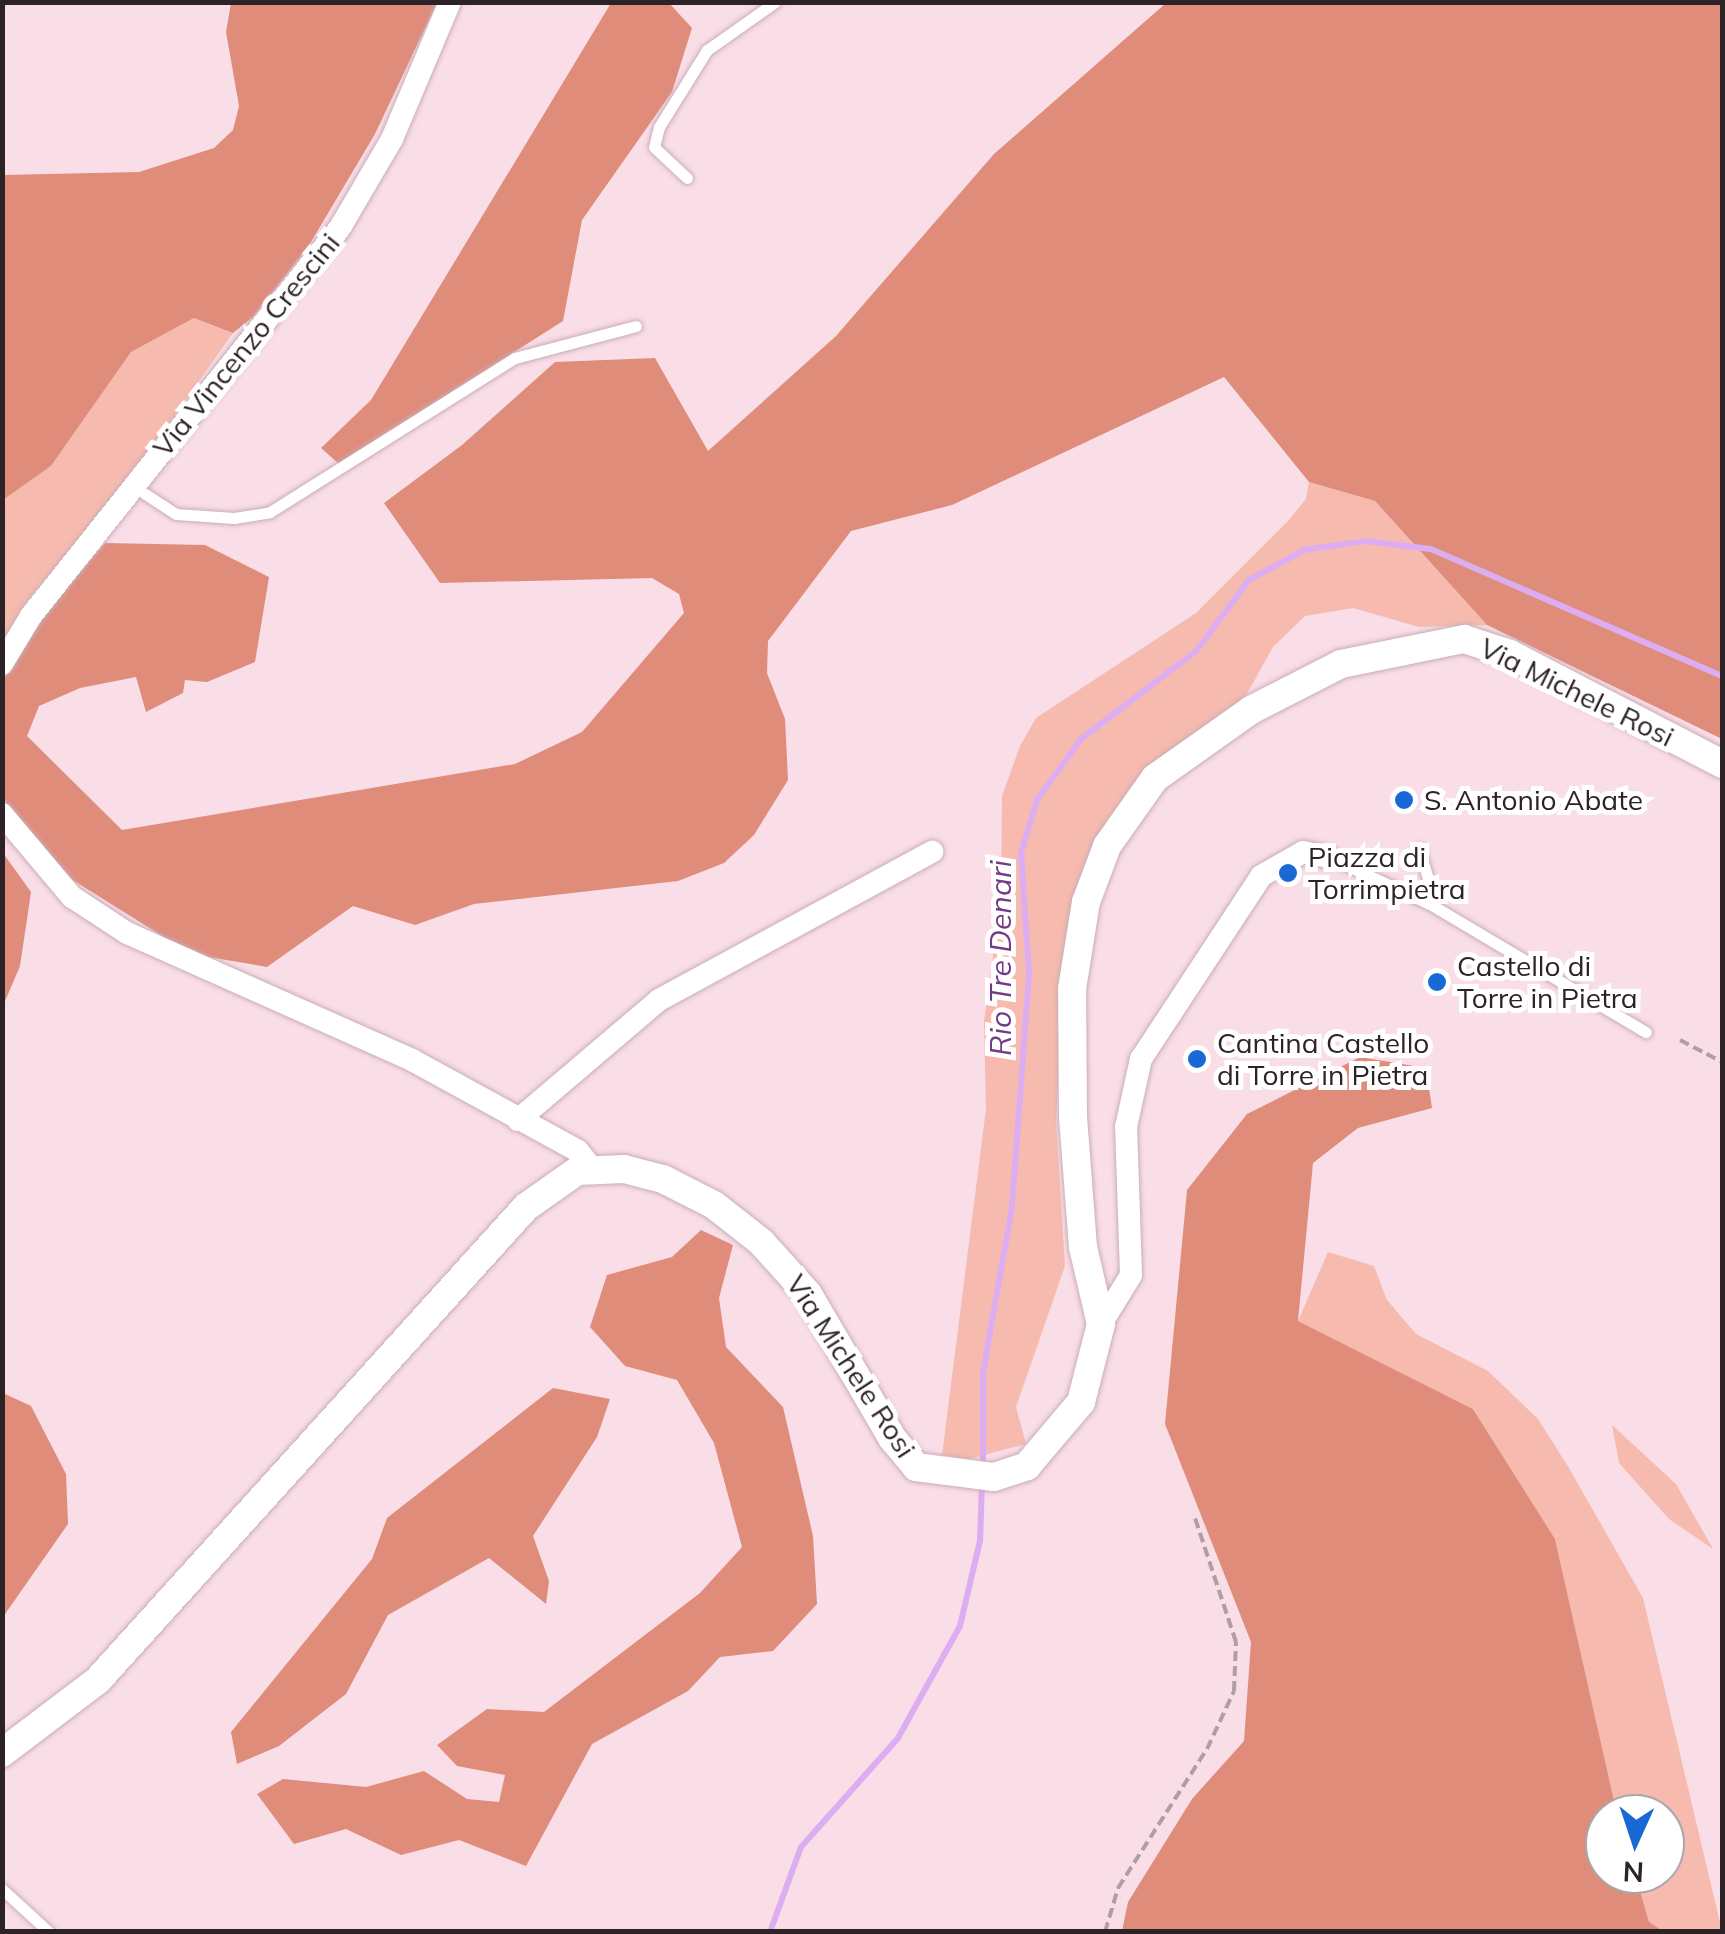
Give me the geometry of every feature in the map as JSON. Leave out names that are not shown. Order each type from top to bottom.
[{"type":"street","name":"Via Vincenzo Crescini","points":[[2,664],[31,616],[360,198],[450,2]]},
{"type":"street","name":"Via Michele Rosi","points":[[592,1168],[674,1184],[761,1242],[808,1294],[899,1449],[916,1467],[994,1477],[1028,1466],[1070,1421],[1089,1381],[1101,1324],[1082,1247],[1072,1118],[1077,944],[1107,846],[1174,761],[1251,710],[1340,664],[1456,638],[1510,654],[1722,764]]},
{"type":"street","points":[[2,814],[72,897],[127,933],[412,1060],[578,1151],[592,1168],[565,1175],[535,1198],[110,1667],[2,1754]]},
{"type":"street","points":[[518,1120],[660,1000],[932,852]]},
{"type":"street","points":[[1101,1324],[1126,1289],[1132,1267],[1126,1127],[1130,1088],[1141,1058],[1261,876],[1303,852],[1328,856]]},
{"type":"lane","points":[[687,178],[654,147],[659,127],[707,50],[776,2]]},
{"type":"lane","points":[[133,486],[176,514],[234,518],[270,512],[516,358],[636,326]]},
{"type":"lane","points":[[1419,849],[1433,895],[1430,904]]},
{"type":"lane","points":[[1328,856],[1430,904],[1646,1032]]},
{"type":"lane","points":[[2,1889],[49,1932]]},
{"type":"path","points":[[1680,1040],[1722,1062]]},
{"type":"path","points":[[1105,1932],[1118,1888],[1207,1748],[1234,1691],[1236,1642],[1195,1518]]},
{"type":"shaded area","points":[[231,3],[437,3],[375,134],[308,247],[253,317],[233,333],[194,318],[131,352],[51,466],[3,500],[3,175],[139,172],[214,148],[233,130],[239,106],[226,32]]},
{"type":"shaded area","points":[[611,3],[669,3],[692,28],[672,92],[582,220],[563,321],[339,464],[321,448],[371,400]]},
{"type":"shaded area","points":[[1166,3],[1722,3],[1722,739],[1487,625],[1375,501],[1309,482],[1224,377],[952,505],[851,531],[768,641],[767,673],[785,719],[788,780],[754,835],[724,863],[678,881],[474,904],[415,925],[353,906],[267,967],[191,954],[52,867],[9,810],[3,795],[2,684],[20,642],[105,543],[205,545],[269,577],[255,662],[207,682],[185,680],[183,693],[146,712],[136,677],[80,688],[39,706],[27,736],[122,830],[515,764],[582,732],[684,613],[679,594],[652,578],[440,583],[384,503],[462,445],[555,362],[655,358],[708,451],[836,336],[994,154]]},
{"type":"shaded area","points":[[194,318],[233,333],[134,472],[26,602],[3,644],[3,500],[51,466],[131,352]]},
{"type":"shaded area","points":[[1309,482],[1375,501],[1487,625],[1419,627],[1353,608],[1305,616],[1273,647],[1244,699],[1155,762],[1108,818],[1088,862],[1064,965],[1056,1120],[1065,1266],[1016,1407],[1026,1444],[969,1459],[942,1455],[986,1109],[984,1021],[1001,899],[1002,796],[1020,746],[1036,718],[1196,613],[1288,521],[1306,499]]},
{"type":"shaded area","points":[[3,853],[31,892],[20,966],[3,1006]]},
{"type":"shaded area","points":[[1360,1057],[1426,1068],[1432,1108],[1358,1128],[1313,1163],[1298,1321],[1473,1409],[1555,1539],[1612,1794],[1585,1794],[1585,1894],[1641,1894],[1649,1922],[1663,1931],[1122,1931],[1128,1902],[1192,1799],[1244,1741],[1251,1642],[1165,1424],[1187,1190],[1247,1114]]},
{"type":"shaded area","points":[[701,1230],[733,1245],[719,1298],[726,1347],[783,1407],[813,1536],[817,1604],[773,1651],[720,1657],[688,1691],[592,1744],[526,1866],[459,1840],[401,1855],[346,1829],[294,1844],[257,1794],[283,1779],[366,1787],[424,1771],[467,1799],[499,1802],[505,1775],[457,1766],[437,1745],[487,1709],[544,1712],[700,1593],[742,1547],[714,1443],[677,1380],[625,1366],[590,1327],[607,1275],[672,1257]]},
{"type":"shaded area","points":[[1328,1252],[1374,1266],[1387,1300],[1416,1334],[1488,1371],[1538,1419],[1643,1598],[1722,1931],[1663,1931],[1649,1922],[1641,1894],[1685,1894],[1685,1794],[1612,1794],[1555,1539],[1473,1409],[1298,1321]]},
{"type":"shaded area","points":[[553,1388],[610,1399],[597,1437],[533,1536],[549,1581],[546,1604],[489,1558],[388,1615],[346,1694],[279,1746],[237,1764],[231,1732],[372,1559],[387,1518]]},
{"type":"shaded area","points":[[3,1393],[31,1406],[66,1474],[68,1524],[3,1617]]},
{"type":"shaded area","points":[[1612,1425],[1676,1484],[1713,1549],[1669,1519],[1619,1463]]},
{"type":"waterway","name":"Rio Tre Denari","points":[[983,1466],[983,1373],[1012,1206],[1029,973],[1021,853],[1037,800],[1081,739],[1196,651],[1249,580],[1304,550],[1366,541],[1431,549],[1722,676]]},
{"type":"waterway","name":"Rio Tre Denari","points":[[770,1932],[801,1847],[898,1738],[960,1626],[980,1541],[982,1484]]},
{"type":"place","name":"S. Antonio Abate","points":[[1404,800]]},
{"type":"place","name":"Piazza di Torrimpietra","points":[[1288,873]]},
{"type":"place","name":"Castello di Torre in Pietra","points":[[1437,982]]},
{"type":"place","name":"Cantina Castello di Torre in Pietra","points":[[1197,1059]]}]
